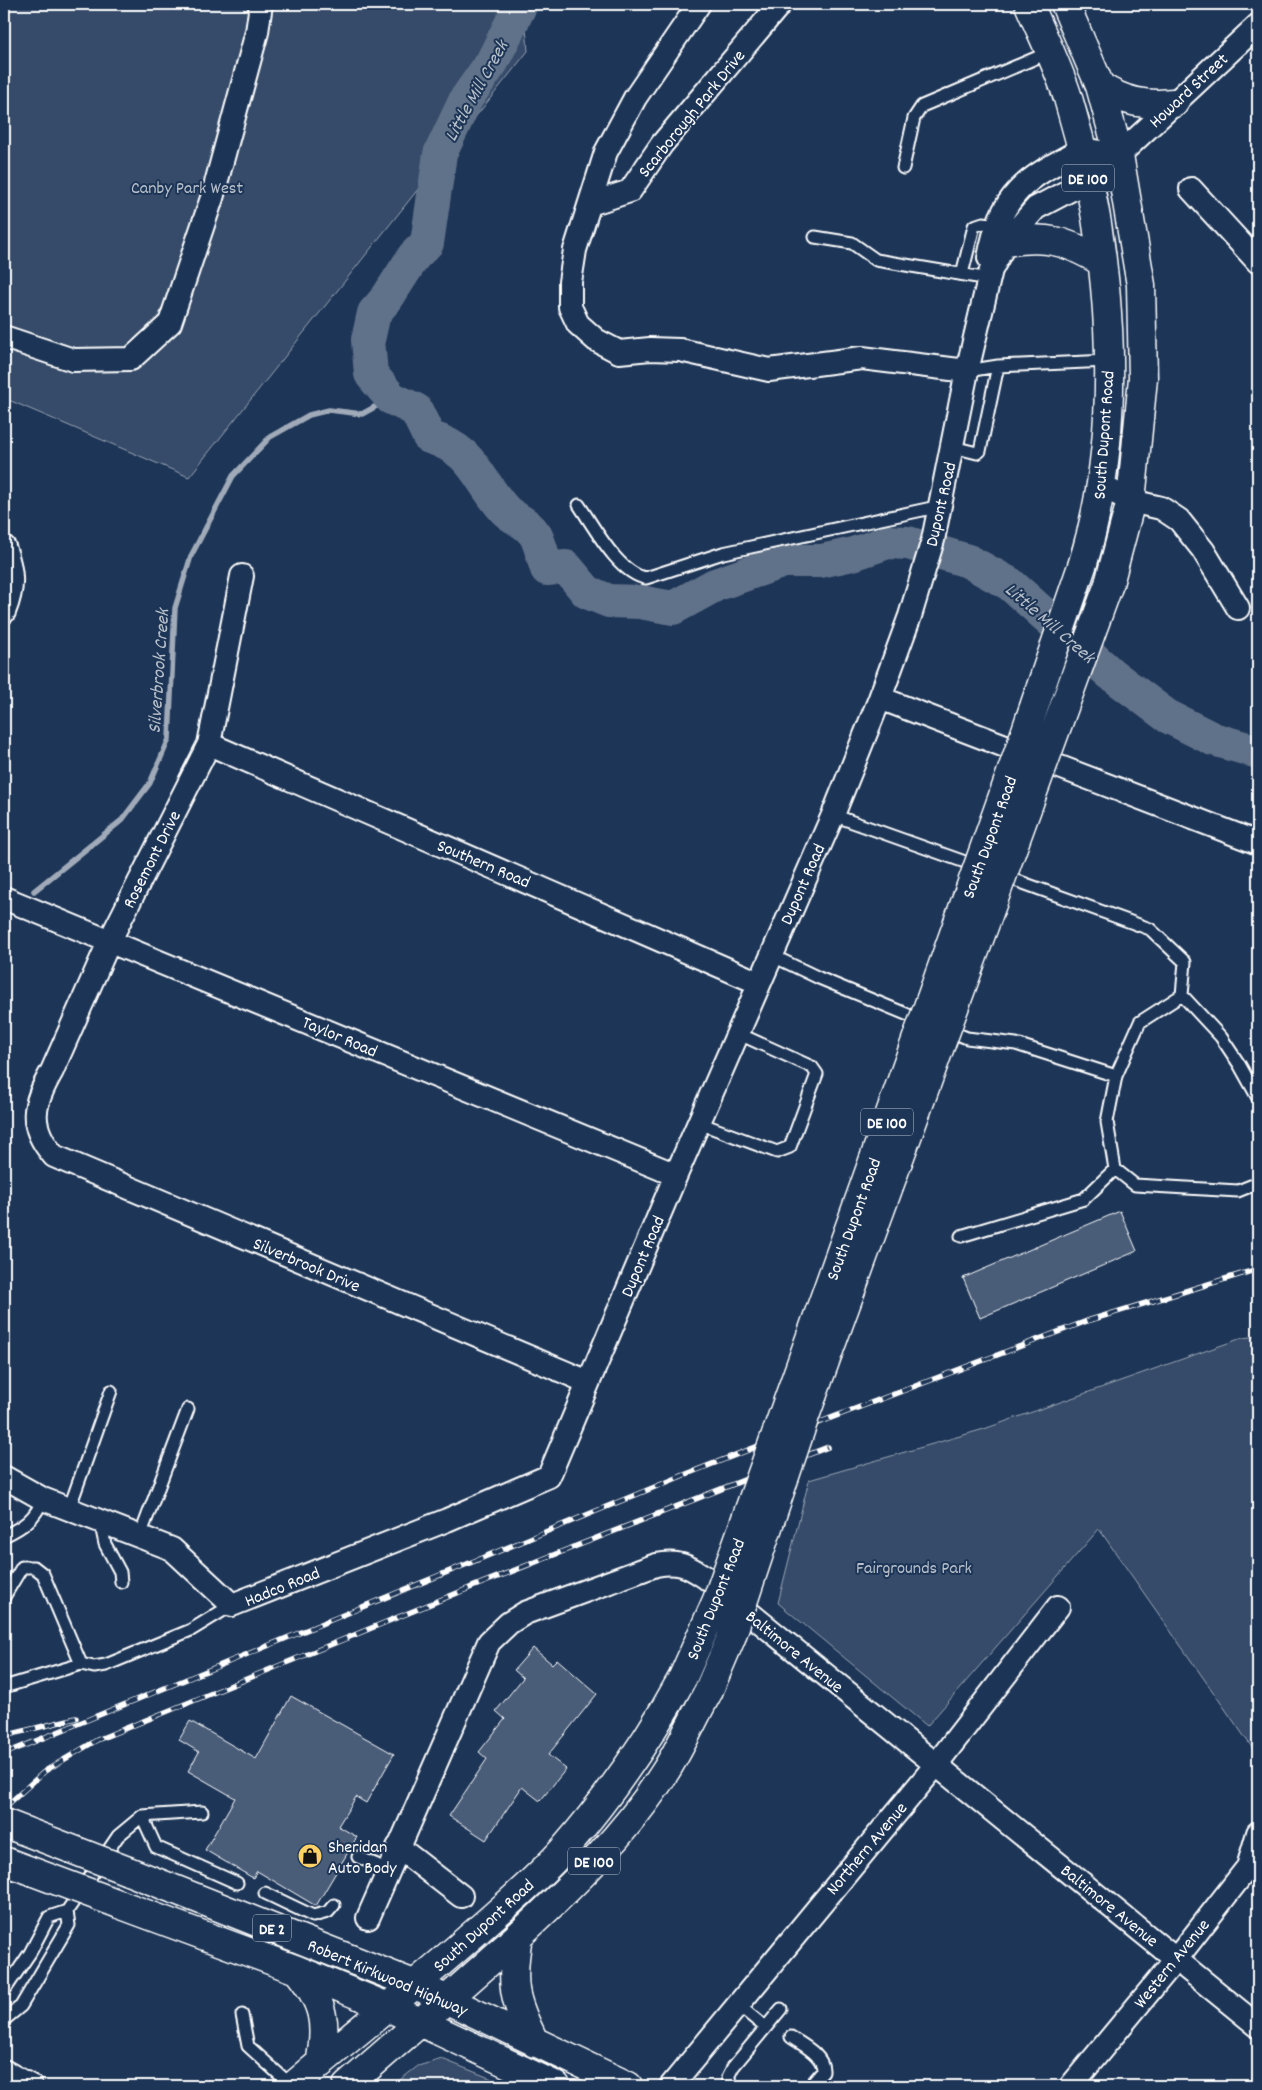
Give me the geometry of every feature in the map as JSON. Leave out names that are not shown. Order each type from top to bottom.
[{"type":"main road","name":"South Dupont Road","points":[[293,2086],[416,1985],[526,1887],[562,1851],[632,1763],[660,1720],[683,1677],[717,1600],[1020,748],[1093,531],[1102,486],[1108,361],[1099,232],[1089,180],[1067,96],[1029,4]]},
{"type":"main road","name":"South Dupont Road","points":[[347,2086],[560,1898],[627,1823],[665,1773],[708,1692],[731,1638],[805,1416],[1108,584],[1131,501],[1143,378],[1141,284],[1119,155],[1100,86],[1065,4]]},
{"type":"main road","points":[[1100,86],[1112,94],[1136,103],[1174,102]]},
{"type":"main road","points":[[1002,233],[1049,239],[1068,244],[1102,262]]},
{"type":"main road","name":"Robert Kirkwood Highway","points":[[4,1823],[416,1985],[628,2086]]},
{"type":"main road","name":"Robert Kirkwood Highway","points":[[4,1861],[297,1970],[388,2007],[556,2086]]},
{"type":"main road","points":[[518,1936],[513,1968],[514,1991],[521,2014],[535,2043]]},
{"type":"main road","points":[[297,1970],[311,1987],[324,2018],[323,2047],[320,2064]]},
{"type":"street","points":[[4,337],[73,360],[131,359],[170,323],[212,198],[262,4]]},
{"type":"street","points":[[699,4],[635,98],[606,152],[575,250],[570,282],[570,307],[578,324],[596,340],[619,352],[650,349],[680,350],[769,370],[862,358],[967,372]]},
{"type":"street","name":"Scarborough Park Drive","points":[[590,204],[630,192],[662,144],[780,4]]},
{"type":"street","name":"Howard Street","points":[[1119,155],[1258,25]]},
{"type":"street","points":[[1082,149],[1119,155]]},
{"type":"street","name":"Dupont Road","points":[[549,1476],[698,1122],[833,814],[880,698],[925,570],[933,540],[967,372],[990,274],[1013,195],[1027,181],[1082,149]]},
{"type":"street","name":"Dupont Road","points":[[1002,233],[1036,208],[1089,180],[1119,155]]},
{"type":"street","points":[[1191,189],[1258,262]]},
{"type":"street","points":[[1102,486],[1131,501],[1161,508],[1179,520],[1203,550],[1238,608]]},
{"type":"street","points":[[4,547],[9,563],[12,593],[4,612]]},
{"type":"street","name":"Rosemont Drive","points":[[38,1132],[35,1126],[35,1110],[41,1090],[52,1071],[110,940],[209,744],[242,576]]},
{"type":"street","points":[[880,698],[1258,843]]},
{"type":"street","name":"Southern Road","points":[[209,744],[759,983]]},
{"type":"street","name":"Taylor Road","points":[[4,898],[110,940],[676,1176]]},
{"type":"street","name":"Silverbrook Drive","points":[[38,1132],[43,1144],[54,1156],[76,1166],[588,1382]]},
{"type":"street","name":"Hadco Road","points":[[4,1477],[43,1499],[172,1549],[232,1605],[438,1524],[549,1476]]},
{"type":"street","name":"Baltimore Avenue","points":[[368,1918],[488,1642],[509,1623],[525,1613],[656,1565],[673,1562],[690,1567],[705,1577],[935,1766],[1176,1958],[1258,2026]]},
{"type":"street","name":"Northern Avenue","points":[[670,2086],[935,1766],[1058,1607]]},
{"type":"street","name":"Western Avenue","points":[[1071,2086],[1248,1867],[1258,1833]]},
{"type":"street","points":[[398,1847],[461,1896]]},
{"type":"street","points":[[4,2070],[31,2086]]},
{"type":"lane","points":[[904,168],[914,118],[922,106],[1050,52]]},
{"type":"lane","points":[[962,274],[974,226],[984,223],[1002,233]]},
{"type":"lane","points":[[815,237],[852,243],[876,260],[962,274],[990,274]]},
{"type":"lane","points":[[967,372],[998,366],[1108,361]]},
{"type":"lane","points":[[953,447],[976,453],[980,451],[998,366]]},
{"type":"lane","points":[[579,505],[612,553],[637,577],[646,578],[723,553],[941,506]]},
{"type":"lane","points":[[833,814],[1150,929],[1185,962],[1182,995],[1220,1037],[1240,1064],[1258,1098]]},
{"type":"lane","points":[[771,955],[819,978],[967,1038],[1016,1044],[1116,1076]]},
{"type":"lane","points":[[1182,995],[1140,1022],[1116,1076],[1107,1122],[1116,1169],[1136,1185],[1238,1191],[1258,1183]]},
{"type":"lane","points":[[698,1122],[777,1152],[790,1147],[817,1074],[812,1066],[738,1033]]},
{"type":"lane","points":[[961,1236],[1084,1199],[1116,1169]]},
{"type":"lane","points":[[69,1509],[111,1391]]},
{"type":"lane","points":[[140,1536],[188,1409]]},
{"type":"lane","points":[[4,1536],[19,1529],[36,1515],[43,1499]]},
{"type":"lane","points":[[100,1521],[105,1544],[120,1572],[121,1582]]},
{"type":"lane","points":[[4,1597],[22,1567],[34,1567],[43,1574],[81,1664]]},
{"type":"lane","points":[[4,1687],[81,1664],[94,1667],[106,1665],[191,1630],[232,1605]]},
{"type":"lane","points":[[4,1991],[30,1953],[49,1917],[66,1911],[118,1836],[142,1816],[202,1812]]},
{"type":"lane","points":[[142,1816],[156,1846],[237,1883]]},
{"type":"lane","points":[[358,1857],[389,1870]]},
{"type":"lane","points":[[265,1893],[313,1916],[328,1912],[334,1905]]},
{"type":"lane","points":[[4,2020],[21,2006],[70,1925],[66,1911]]},
{"type":"lane","points":[[737,2004],[765,2027]]},
{"type":"lane","points":[[733,2086],[728,2077],[732,2066],[781,2009]]},
{"type":"lane","points":[[242,2015],[248,2046],[293,2086]]},
{"type":"lane","points":[[791,2037],[816,2055],[822,2062],[823,2071],[810,2086]]},
{"type":"green space","name":"Canby Park West","points":[[4,4],[524,4],[528,51],[189,477],[4,398]]},
{"type":"green space","name":"Fairgrounds Park","points":[[1258,1336],[1258,1756],[1099,1529],[927,1726],[778,1603],[809,1480],[984,1429],[1242,1338]]},
{"type":"green space","points":[[442,2059],[507,2085],[392,2086],[418,2066]]},
{"type":"building","points":[[1120,1211],[1137,1251],[980,1318],[963,1278]]},
{"type":"building","points":[[533,1648],[552,1664],[557,1659],[597,1694],[548,1755],[566,1769],[540,1801],[522,1787],[486,1840],[449,1816],[487,1759],[479,1752],[505,1719],[496,1711],[523,1678],[514,1670]]},
{"type":"building","points":[[291,1696],[394,1754],[366,1803],[356,1797],[338,1826],[357,1837],[316,1906],[257,1871],[253,1878],[205,1850],[235,1798],[188,1771],[199,1752],[179,1740],[190,1721],[256,1759]]},
{"type":"waterway","name":"Little Mill Creek","points":[[521,4],[492,62],[466,99],[440,154],[427,243],[414,256],[387,298],[374,313],[368,340],[371,374],[391,398],[416,410],[429,437],[456,449],[465,457],[504,509],[532,531],[538,540],[547,569],[566,567],[587,592],[609,601],[640,602],[673,608],[715,585],[784,561],[821,561],[853,554],[888,542],[908,543],[968,561],[1010,584],[1111,674],[1167,716],[1213,739],[1258,752]]},
{"type":"waterway","name":"Silverbrook Creek","points":[[34,891],[122,820],[150,783],[169,739],[175,608],[191,556],[233,476],[270,437],[309,415],[329,410],[362,414],[391,398]]},
{"type":"railway","points":[[4,1754],[684,1475],[815,1424],[1087,1321],[1258,1269]]},
{"type":"railway","points":[[4,1808],[45,1771],[97,1740],[472,1587],[828,1447]]},
{"type":"railway","points":[[4,1736],[76,1718]]},
{"type":"place","name":"Sheridan Auto Body","points":[[310,1856]]}]
